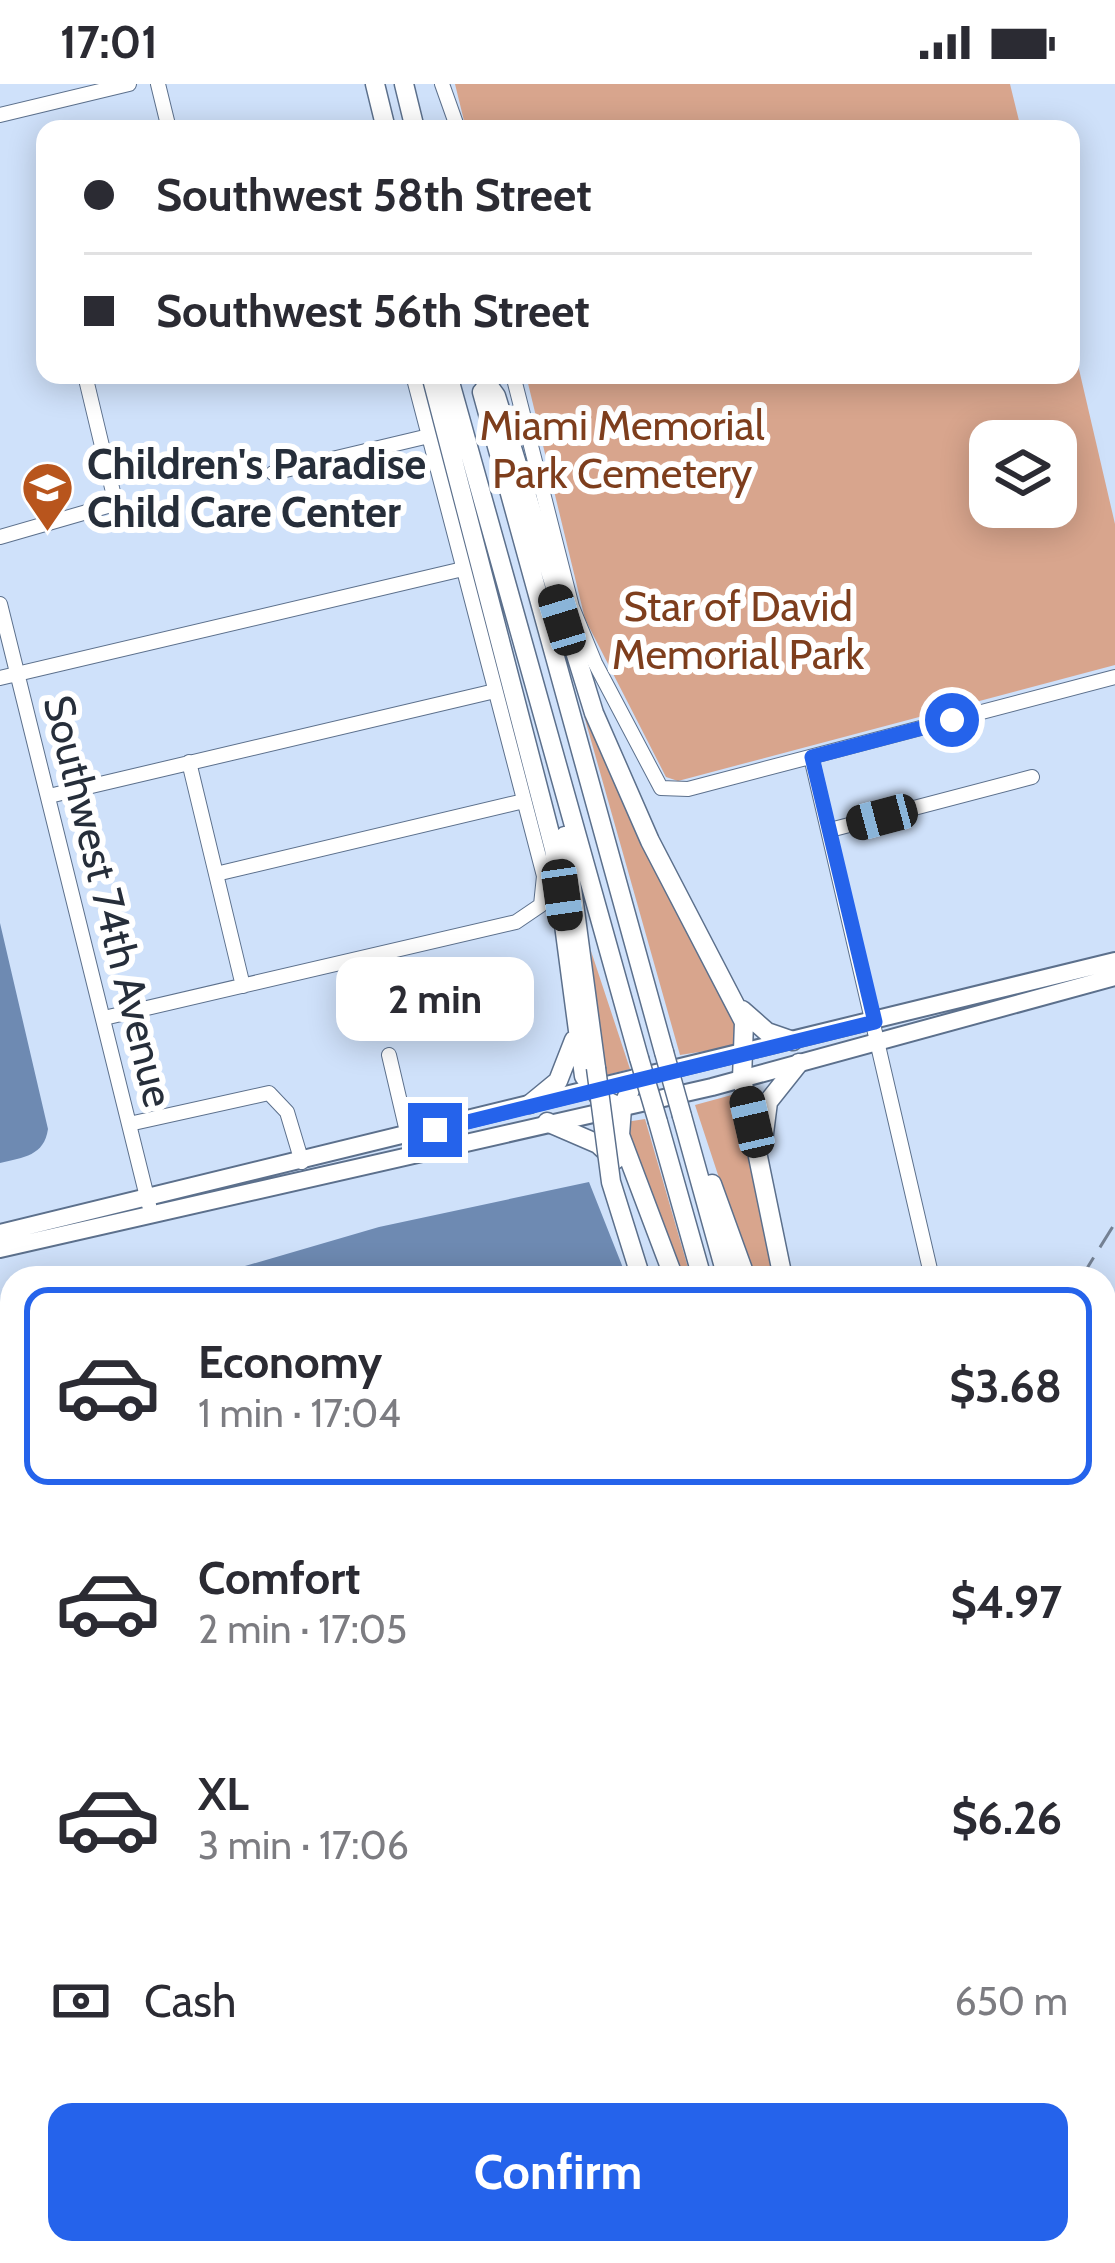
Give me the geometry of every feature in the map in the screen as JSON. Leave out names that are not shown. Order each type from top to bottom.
[{"type":"highway","points":[[375,84],[384,120]]},
{"type":"highway","points":[[404,84],[413,120]]},
{"type":"highway","points":[[433,384],[554,849],[590,1089],[622,1108]]},
{"type":"highway","points":[[450,384],[637,1068],[658,1122],[699,1266]]},
{"type":"highway","points":[[482,384],[724,1266]]},
{"type":"highway","points":[[487,384],[496,396],[566,633],[603,736],[650,841],[738,1007],[745,1031],[742,1079],[781,1266]]},
{"type":"highway","points":[[564,795],[564,831],[611,1182],[637,1266]]},
{"type":"highway","points":[[738,1007],[760,1028],[793,1041]]},
{"type":"highway","points":[[530,1104],[564,1072],[579,1030]]},
{"type":"highway","points":[[758,1150],[765,1138],[767,1102],[799,1063]]},
{"type":"highway","points":[[637,1068],[622,1108],[621,1143],[669,1266]]},
{"type":"highway","points":[[547,1122],[598,1144],[638,1187]]},
{"type":"highway","points":[[690,1143],[707,1169],[742,1266]]},
{"type":"main road","points":[[0,1249],[149,1207],[410,1145],[622,1108],[742,1079],[799,1063],[876,1031],[1115,961]]},
{"type":"main road","points":[[410,1145],[590,1089],[637,1068],[876,1031],[1115,977]]},
{"type":"main road","points":[[0,1233],[149,1207]]},
{"type":"street","points":[[0,115],[129,84]]},
{"type":"street","points":[[158,84],[167,120]]},
{"type":"street","points":[[442,84],[451,120]]},
{"type":"street","points":[[0,537],[102,511],[113,500],[89,384]]},
{"type":"street","points":[[104,1018],[516,922],[539,909],[545,881],[415,384]]},
{"type":"street","points":[[515,384],[577,619],[661,788],[683,790],[1115,677]]},
{"type":"street","points":[[273,472],[429,436]]},
{"type":"street","points":[[0,678],[463,569]]},
{"type":"street","name":"Southwest 74th Avenue","points":[[0,604],[149,1207]]},
{"type":"street","points":[[49,796],[495,691]]},
{"type":"street","points":[[812,757],[929,1266]]},
{"type":"street","points":[[189,763],[243,986]]},
{"type":"street","points":[[830,830],[1032,777]]},
{"type":"street","points":[[216,874],[524,801]]},
{"type":"street","points":[[389,1055],[410,1145]]},
{"type":"street","points":[[129,1124],[261,1093],[276,1096],[287,1112],[304,1170]]},
{"type":"green space","points":[[455,84],[1010,84],[1019,120],[464,120]]},
{"type":"green space","name":"Star of David Memorial Park","points":[[1080,374],[1115,524],[1115,665],[678,781],[666,777],[585,619],[528,384],[1080,384]]},
{"type":"green space","points":[[568,659],[737,1024],[738,1046],[680,1055]]},
{"type":"green space","points":[[591,951],[630,1069],[603,1076]]},
{"type":"green space","points":[[739,1093],[772,1266],[748,1266],[695,1105]]},
{"type":"green space","points":[[645,1119],[688,1266],[676,1266],[630,1154],[626,1122]]},
{"type":"water","points":[[0,923],[48,1129],[37,1150],[0,1163]]},
{"type":"water","points":[[589,1182],[622,1266],[245,1266],[379,1227]]},
{"type":"railway","points":[[1088,1266],[1115,1223]]},
{"type":"place","name":"Children's Paradise Child Care Center","points":[[48,534]]},
{"type":"route","points":[[435,1130],[875,1022],[812,757],[952,720]]},
{"type":"park label","name":"Miami Memorial Park Cemetery","points":[[622,450]]}]
